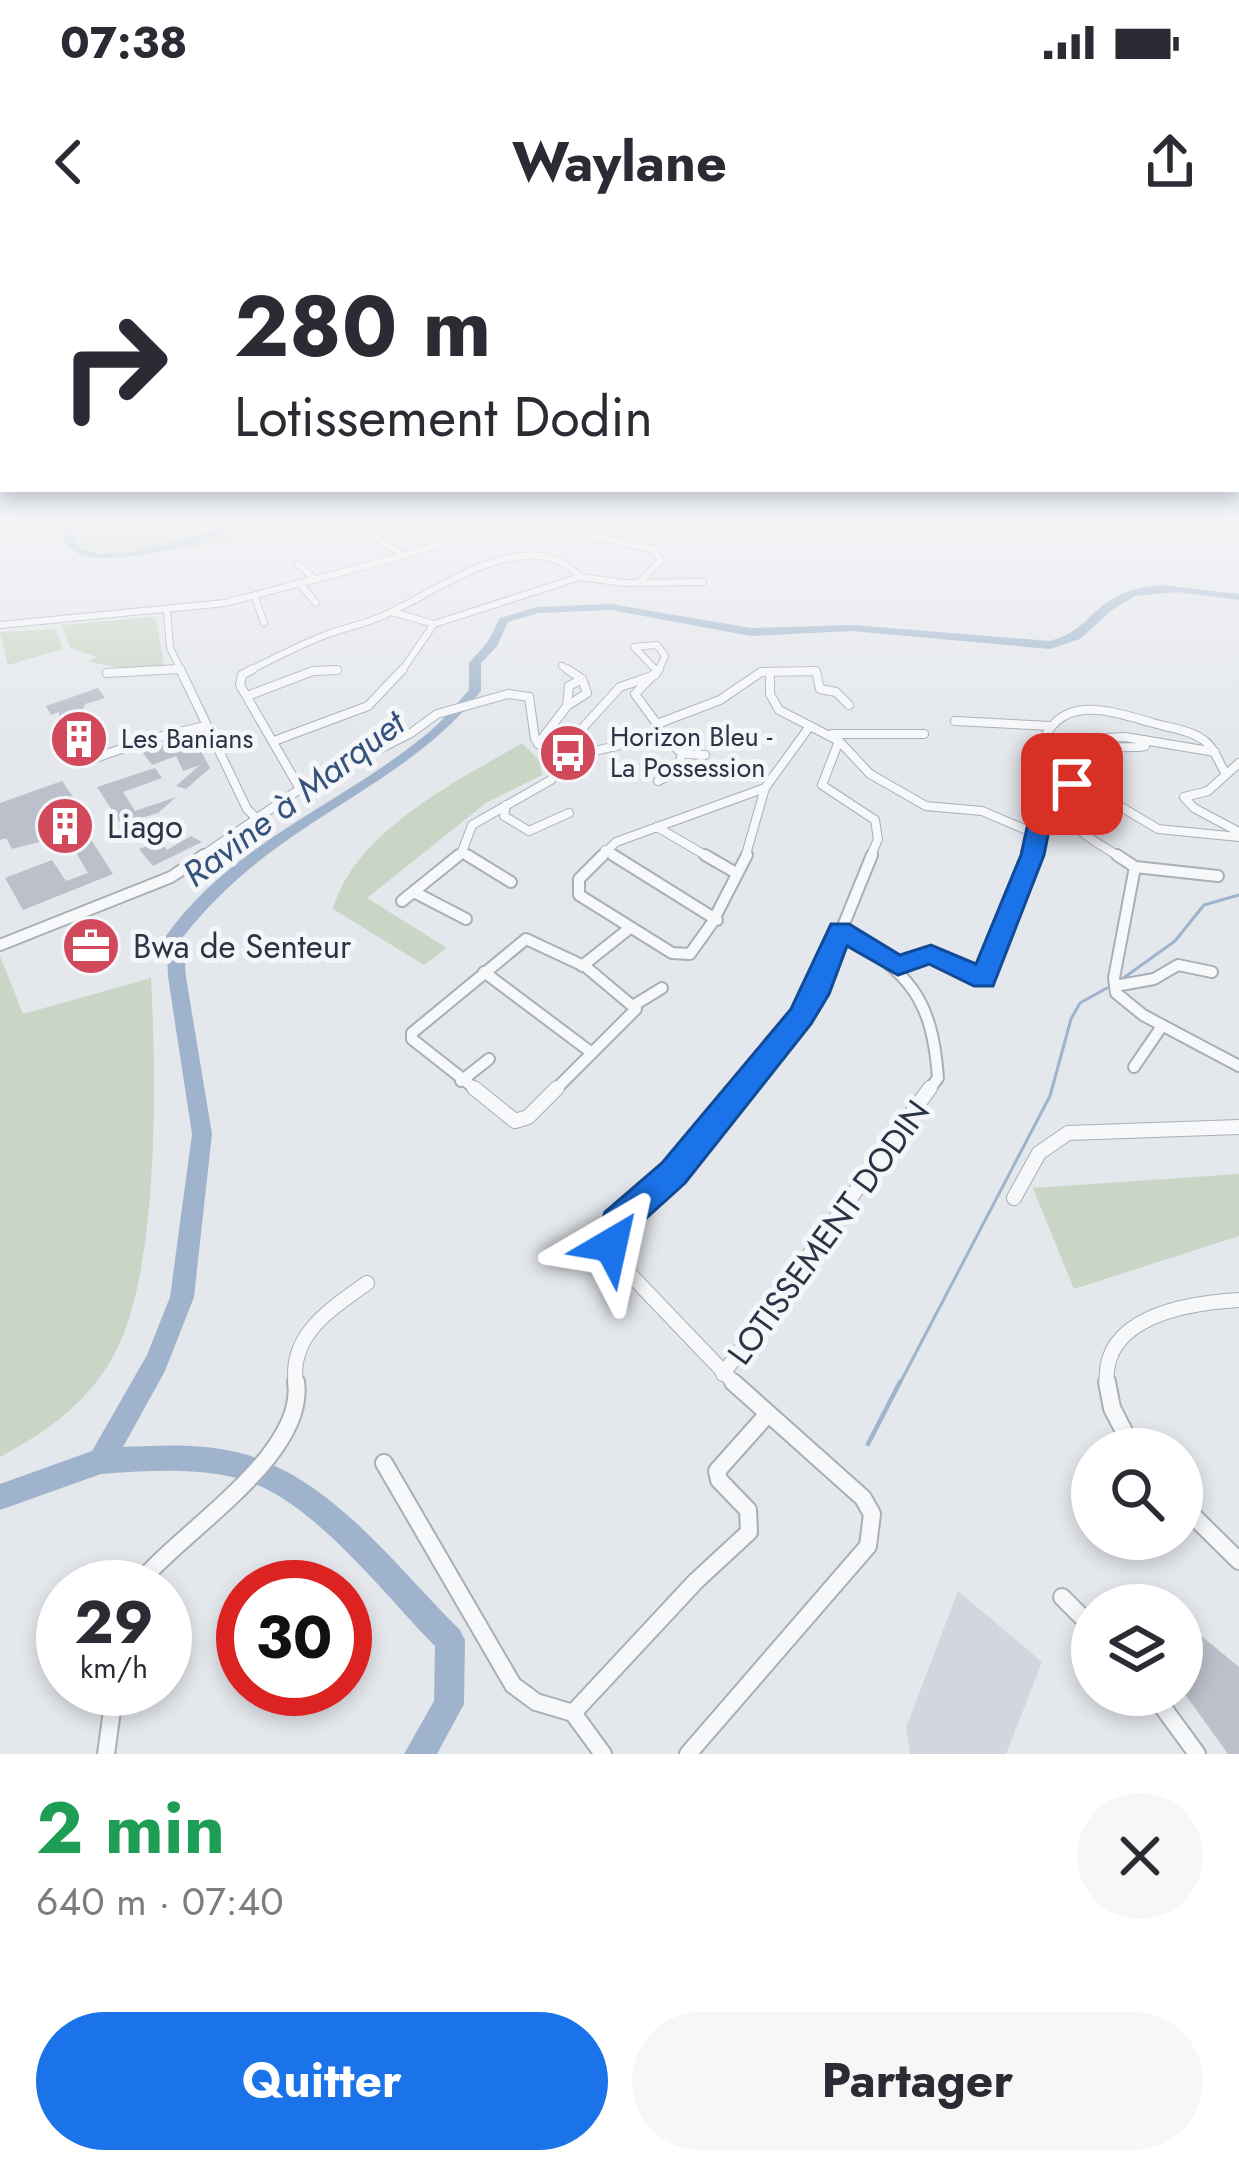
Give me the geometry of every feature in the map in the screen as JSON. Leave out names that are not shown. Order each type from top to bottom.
[{"type":"street","points":[[0,626],[167,611],[268,594]]},
{"type":"street","points":[[309,594],[316,602]]},
{"type":"street","points":[[300,790],[239,679],[392,612],[421,594]]},
{"type":"street","points":[[274,742],[347,716],[381,697],[422,634],[434,624],[528,594]]},
{"type":"street","points":[[255,597],[264,623]]},
{"type":"street","points":[[167,611],[170,648],[247,809],[257,819]]},
{"type":"street","points":[[392,612],[434,624]]},
{"type":"street","points":[[656,672],[634,647],[660,647],[666,661],[635,699],[657,724],[720,700],[758,674],[770,672],[816,671],[820,689],[836,692],[849,705]]},
{"type":"street","points":[[538,744],[568,706],[587,693],[582,679],[562,666]]},
{"type":"street","points":[[106,673],[181,669]]},
{"type":"street","points":[[247,696],[313,671],[337,670]]},
{"type":"street","points":[[552,759],[581,735],[609,694],[656,672]]},
{"type":"street","points":[[770,672],[770,694],[779,710],[834,738],[870,774],[926,806],[982,811],[1034,833]]},
{"type":"street","points":[[568,706],[569,686],[582,679]]},
{"type":"street","points":[[0,945],[153,886],[300,790],[447,710],[488,699],[529,697],[530,726],[552,759],[555,774],[467,829],[462,853],[403,901]]},
{"type":"street","points":[[1034,833],[1042,828],[1030,795],[1039,742],[1070,709],[1097,707],[1198,737],[1215,752],[1226,774]]},
{"type":"street","points":[[967,738],[958,722],[1050,726]]},
{"type":"street","points":[[79,764],[205,726]]},
{"type":"street","points":[[764,788],[765,810],[717,920],[700,944],[683,956],[630,928],[577,889],[579,879],[604,850],[764,788],[810,726]]},
{"type":"street","points":[[834,738],[878,731],[924,734]]},
{"type":"street","points":[[878,731],[878,743]]},
{"type":"street","points":[[552,759],[658,735],[682,754],[705,755]]},
{"type":"street","name":"LOTISSEMENT DODIN","points":[[834,738],[822,785],[875,820],[878,829],[815,994],[674,1173],[617,1223],[612,1235],[611,1245],[626,1270],[723,1374],[934,1089],[937,1065],[928,1012],[917,985],[898,966],[840,930]]},
{"type":"street","points":[[1039,742],[1082,740],[1085,748],[1096,748],[1145,746],[1144,740],[1215,752]]},
{"type":"street","points":[[658,781],[677,772],[682,754]]},
{"type":"street","points":[[1239,763],[1208,791],[1184,797],[1193,808],[1239,835]]},
{"type":"street","points":[[1040,820],[1067,784],[1080,785],[1158,829],[1239,835]]},
{"type":"street","points":[[1055,795],[1067,803],[1069,821],[1135,867],[1218,876]]},
{"type":"street","points":[[506,806],[508,820],[529,830],[569,813]]},
{"type":"street","points":[[657,826],[736,873]]},
{"type":"street","points":[[898,966],[931,954],[983,979],[1033,855],[1034,833]]},
{"type":"street","points":[[604,850],[717,920]]},
{"type":"street","points":[[462,853],[512,882]]},
{"type":"street","points":[[1135,867],[1115,986],[1121,1000],[1239,1066]]},
{"type":"street","points":[[414,892],[466,919]]},
{"type":"street","points":[[582,966],[630,928]]},
{"type":"street","points":[[636,1004],[582,966],[534,938],[526,939],[412,1033],[412,1039],[507,1118],[521,1121],[632,1014],[636,1004],[662,988]]},
{"type":"street","points":[[1115,986],[1154,979],[1178,965],[1212,972]]},
{"type":"street","points":[[484,972],[592,1053]]},
{"type":"street","points":[[1134,1066],[1162,1026]]},
{"type":"street","points":[[461,1082],[489,1060]]},
{"type":"street","points":[[1014,1198],[1039,1153],[1051,1140],[1068,1133],[1239,1127]]},
{"type":"street","points":[[157,1560],[171,1542],[246,1479],[288,1430],[298,1410],[294,1371],[303,1341],[368,1282]]},
{"type":"street","points":[[1120,1428],[1106,1383],[1108,1360],[1121,1334],[1147,1321],[1239,1300]]},
{"type":"street","points":[[688,1754],[835,1588],[868,1546],[873,1527],[863,1498],[723,1374]]},
{"type":"street","points":[[573,1714],[748,1532],[748,1510],[719,1480],[718,1471],[766,1416]]},
{"type":"street","points":[[384,1463],[513,1685],[536,1702],[573,1714],[603,1754]]},
{"type":"street","points":[[1203,1526],[1239,1561]]},
{"type":"street","points":[[1062,1597],[1071,1606]]},
{"type":"street","points":[[106,1754],[111,1716]]},
{"type":"street","points":[[1169,1716],[1196,1754]]},
{"type":"shaded area","points":[[958,1591],[1042,1662],[1006,1754],[910,1754],[906,1728]]},
{"type":"green space","points":[[156,619],[164,666],[119,668],[88,661],[97,657],[70,648],[62,625]]},
{"type":"green space","points":[[56,629],[63,649],[8,665],[0,632]]},
{"type":"green space","points":[[522,743],[540,761],[542,775],[486,803],[367,898],[447,948],[424,965],[333,909],[345,881],[386,832],[439,792]]},
{"type":"green space","points":[[0,956],[23,1014],[151,978],[154,1066],[147,1223],[130,1316],[105,1371],[80,1401],[0,1457]]},
{"type":"green space","points":[[1239,1174],[1239,1236],[1074,1289],[1033,1188]]},
{"type":"building","points":[[98,688],[105,698],[85,704],[80,716],[96,745],[77,756],[59,727],[59,712],[51,715],[46,706]]},
{"type":"building","points":[[193,737],[210,768],[186,789],[176,786],[200,765],[183,771],[176,756],[152,765],[141,750]]},
{"type":"building","points":[[155,768],[162,778],[123,792],[135,811],[176,797],[158,813],[121,824],[97,787]]},
{"type":"building","points":[[62,781],[82,810],[74,813],[113,874],[23,910],[5,878],[52,860],[66,881],[88,873],[71,844],[55,838],[12,849],[6,838],[0,840],[0,803]]},
{"type":"building","points":[[191,836],[202,842],[153,866],[139,849],[160,841],[167,850]]},
{"type":"building","points":[[1203,1637],[1239,1667],[1239,1754],[1228,1754],[1201,1716]]},
{"type":"waterway","name":"Ravine à Marquet","points":[[101,1461],[156,1363],[182,1297],[202,1134],[174,936],[227,878],[437,732],[475,691],[475,663],[491,646],[504,620],[537,610],[611,607],[751,632],[852,628],[1050,645],[1083,632],[1118,600],[1132,594]]},
{"type":"waterway","name":"Ravine à Marquet","points":[[1213,594],[1239,597]]},
{"type":"waterway","points":[[1122,979],[1175,941],[1204,905],[1239,895]]},
{"type":"waterway","points":[[899,1385],[1050,1096],[1071,1019],[1080,1003],[1107,988]]},
{"type":"waterway","points":[[868,1444],[900,1382]]},
{"type":"waterway","points":[[101,1461],[180,1459],[241,1466],[284,1485],[336,1524],[450,1640],[449,1704],[420,1754]]},
{"type":"waterway","name":"Ravine à Marquet","points":[[0,1497],[101,1461]]},
{"type":"place","name":"Les Banians","points":[[79,739]]},
{"type":"place","name":"Horizon Bleu - La Possession","points":[[568,753]]},
{"type":"place","name":"Liago","points":[[65,826]]},
{"type":"place","name":"Bwa de Senteur","points":[[91,946]]},
{"type":"route","points":[[611,1245],[617,1223],[674,1173],[801,1017],[840,930],[898,966],[931,954],[977,978],[989,974],[1033,855],[1034,833],[1042,828],[1041,814],[1062,787],[1072,784]]}]
